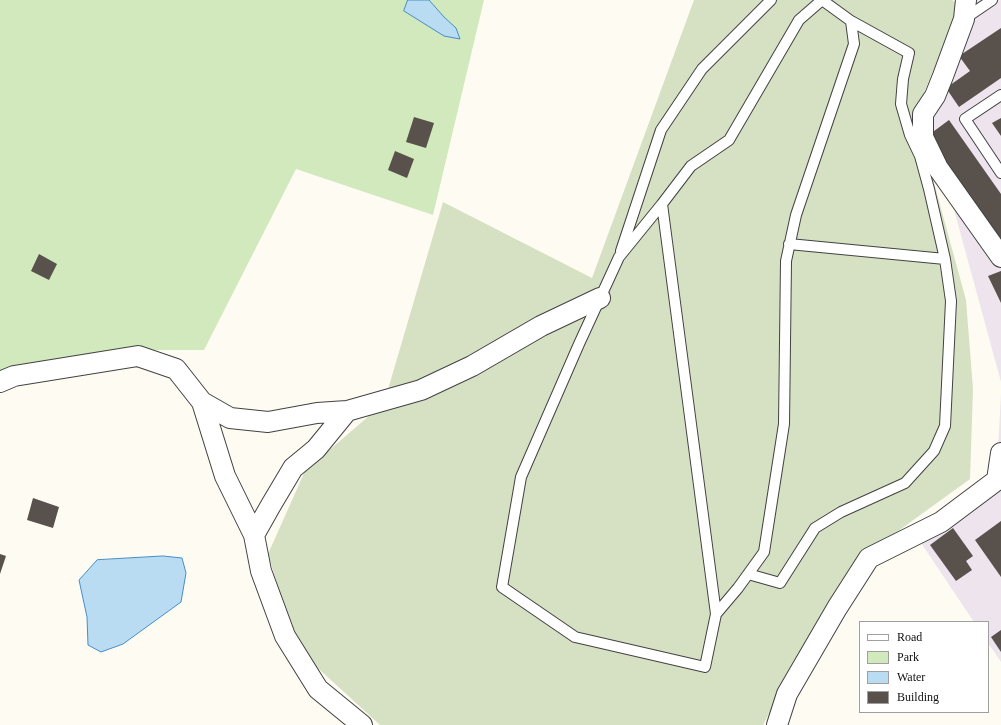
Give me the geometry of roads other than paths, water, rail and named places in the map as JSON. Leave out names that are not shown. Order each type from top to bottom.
[{"type":"street","points":[[965,9],[935,96],[923,114],[922,137],[938,168],[1001,257]]},
{"type":"street","points":[[202,402],[230,418],[268,422],[317,413],[347,411],[421,390],[472,366],[541,326],[600,298]]},
{"type":"street","points":[[0,382],[14,376],[138,356],[176,368],[202,402],[225,476],[254,536],[261,571],[285,636],[318,689],[362,725]]},
{"type":"street","points":[[254,536],[293,468],[316,449],[347,411]]},
{"type":"street","points":[[777,725],[787,694],[836,608],[869,558],[941,522],[999,483],[1001,453]]},
{"type":"lane","points":[[662,204],[716,614],[705,667],[575,637],[502,587],[521,477],[619,257],[661,130],[702,69],[771,0]]},
{"type":"lane","points":[[619,257],[691,166],[729,140],[799,20],[822,0],[850,21],[909,53],[901,104],[910,135],[920,156],[929,188],[945,259],[951,301],[945,426],[934,451],[905,483],[841,512],[815,528],[780,583],[748,574]]},
{"type":"lane","points":[[965,9],[992,0]]},
{"type":"lane","points":[[716,614],[764,552],[784,424],[786,261],[796,215],[854,44],[850,21]]},
{"type":"lane","points":[[1001,95],[965,119],[1001,173]]},
{"type":"lane","points":[[789,244],[945,259]]},
{"type":"water","points":[[408,0],[429,0],[456,28],[460,39],[444,36],[404,11]]},
{"type":"water","points":[[163,556],[182,558],[186,573],[181,602],[123,644],[101,652],[88,645],[87,617],[79,580],[97,560]]}]
